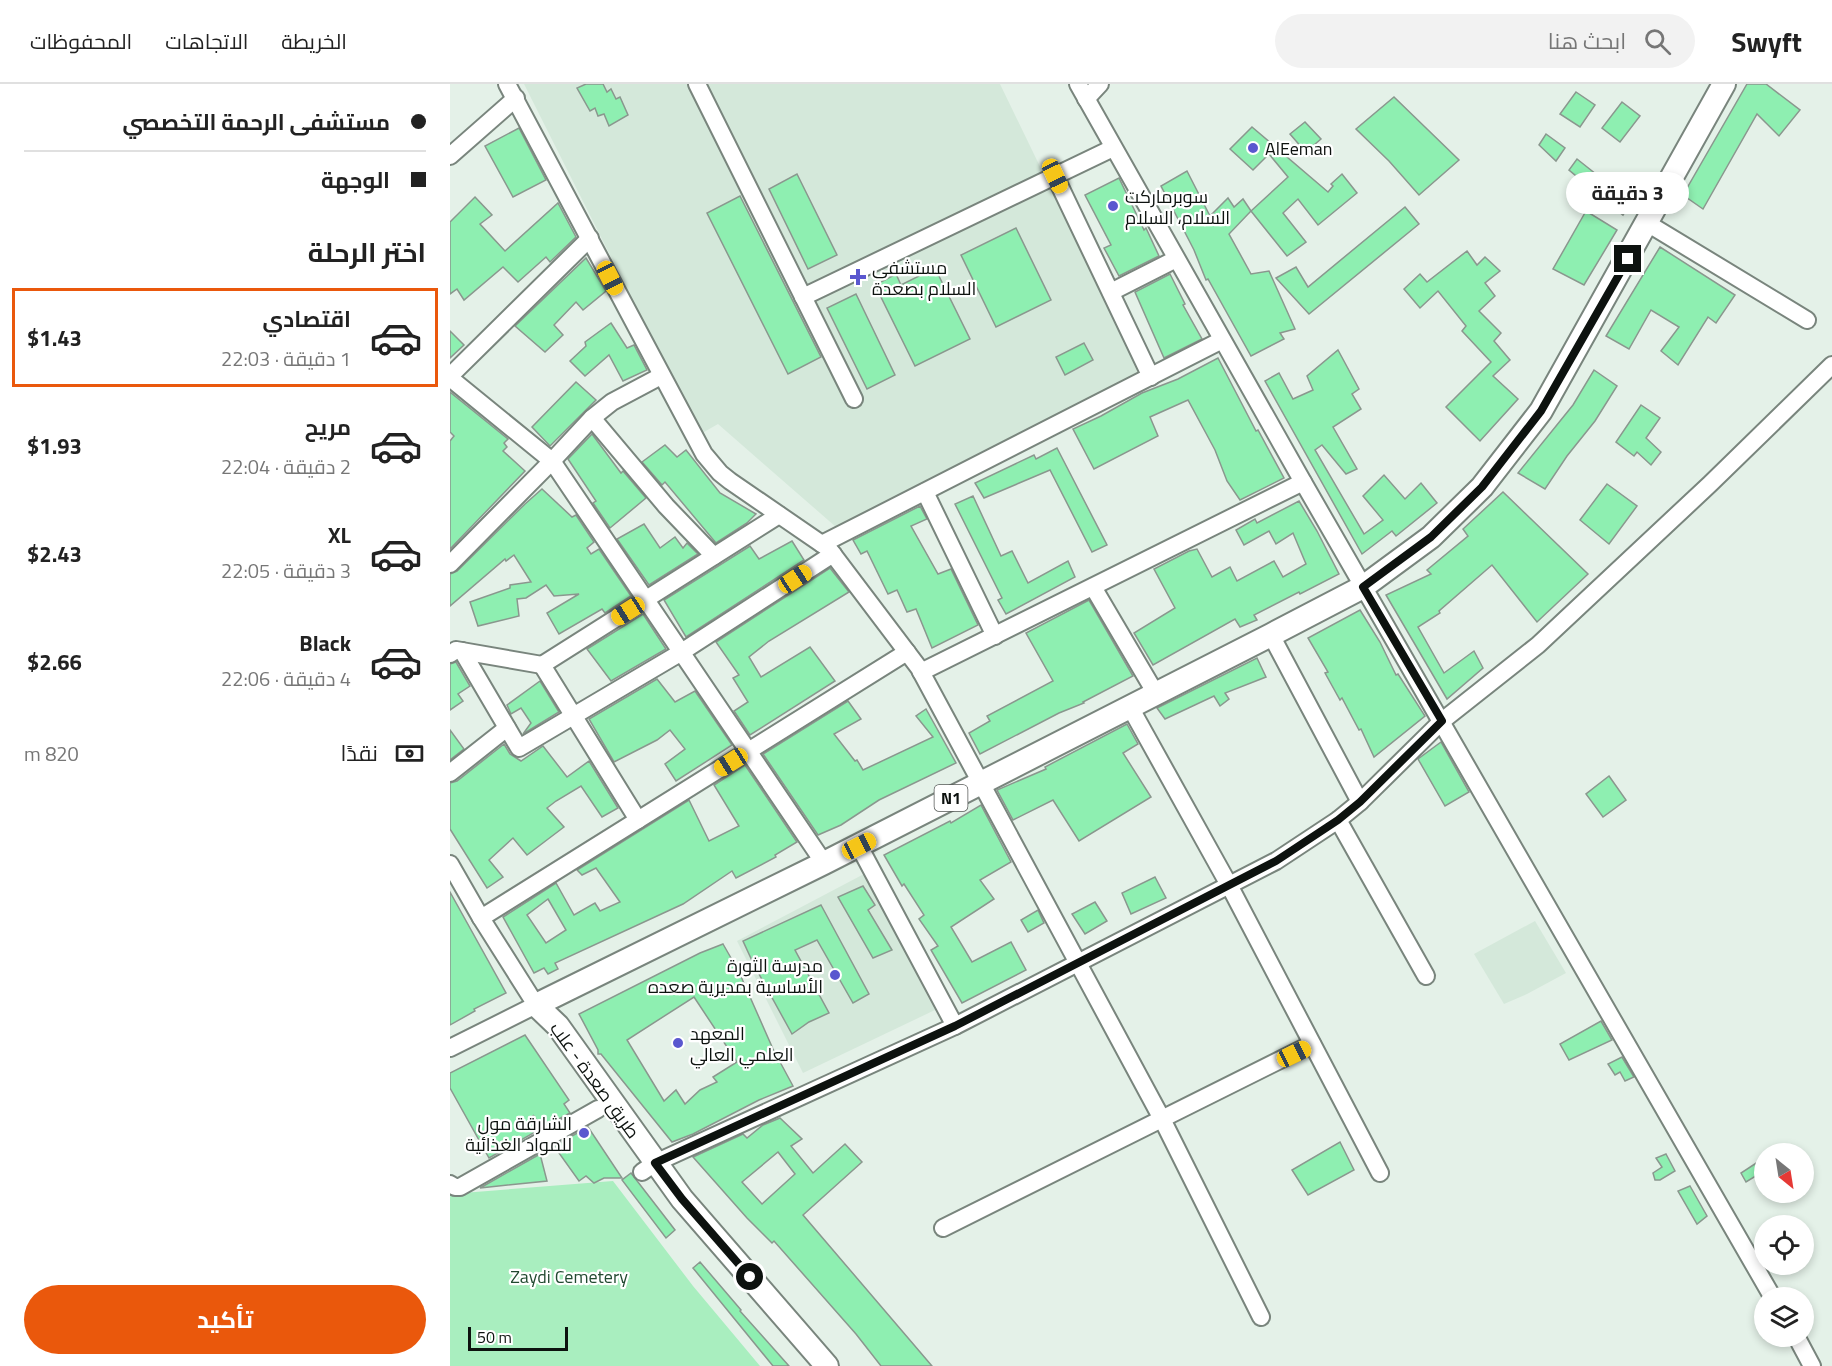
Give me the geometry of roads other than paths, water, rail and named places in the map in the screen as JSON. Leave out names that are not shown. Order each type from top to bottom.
[{"type":"highway","name":"N1","points":[[536,1005],[859,846],[1363,587],[1431,537],[1482,487],[1541,411],[1724,84]]},
{"type":"highway","name":"طريق صعدة - علب","points":[[536,1005],[545,1032],[598,1109],[649,1167],[682,1199],[828,1366]]},
{"type":"highway","name":"طريق صعدة - علب","points":[[536,1005],[558,1026],[649,1167],[670,1208],[808,1366]]},
{"type":"street","points":[[697,84],[854,399]]},
{"type":"street","points":[[1078,84],[1363,587],[1767,1287]]},
{"type":"street","points":[[1086,99],[1100,84]]},
{"type":"street","points":[[450,156],[512,91],[692,434],[712,464],[730,481],[828,549],[921,672],[1162,1119],[1261,1317]]},
{"type":"street","points":[[803,297],[1113,148]]},
{"type":"street","points":[[1055,176],[1151,376]]},
{"type":"street","points":[[1647,223],[1807,320]]},
{"type":"street","points":[[590,238],[450,377],[552,461],[824,863]]},
{"type":"street","points":[[1111,292],[1176,259]]},
{"type":"street","points":[[456,652],[519,748],[680,653],[828,549],[925,492],[1222,340]]},
{"type":"street","points":[[649,1167],[955,1026],[1276,861],[1338,820],[1360,802],[1442,721],[1538,645],[1710,484],[1832,364]]},
{"type":"street","points":[[450,564],[592,418],[612,402],[661,376]]},
{"type":"street","points":[[592,418],[666,506],[714,556]]},
{"type":"street","points":[[921,672],[1303,482]]},
{"type":"street","points":[[925,492],[995,636]]},
{"type":"street","points":[[456,652],[542,665],[779,515]]},
{"type":"street","points":[[1093,587],[1156,694]]},
{"type":"street","points":[[1271,635],[1360,802]]},
{"type":"street","points":[[481,918],[907,652]]},
{"type":"street","points":[[542,665],[638,820]]},
{"type":"street","points":[[1130,707],[1229,885],[1380,1173]]},
{"type":"street","points":[[450,773],[507,728]]},
{"type":"street","points":[[1338,820],[1426,976]]},
{"type":"street","points":[[859,846],[955,1026]]},
{"type":"street","points":[[450,864],[536,1005],[450,1048]]},
{"type":"street","points":[[943,1228],[1312,1044]]},
{"type":"street","points":[[450,1184],[460,1187],[598,1109]]},
{"type":"street","points":[[1802,1347],[1812,1366]]},
{"type":"place","name":"AlEeman","points":[[1253,148]]},
{"type":"place","name":"سوبرماركت السلام، السلام","points":[[1113,206]]},
{"type":"place","name":"مستشفى السلام بصعدة","points":[[858,277]]},
{"type":"place","name":"مدرسة الثورة الأساسية بمديرية صعده","points":[[835,975]]},
{"type":"place","name":"المعهد العلمي العالي","points":[[678,1043]]},
{"type":"place","name":"الشارقة مول للمواد الغذائية","points":[[584,1133]]},
{"type":"park label","name":"Zaydi Cemetery","points":[[569,1276]]}]
